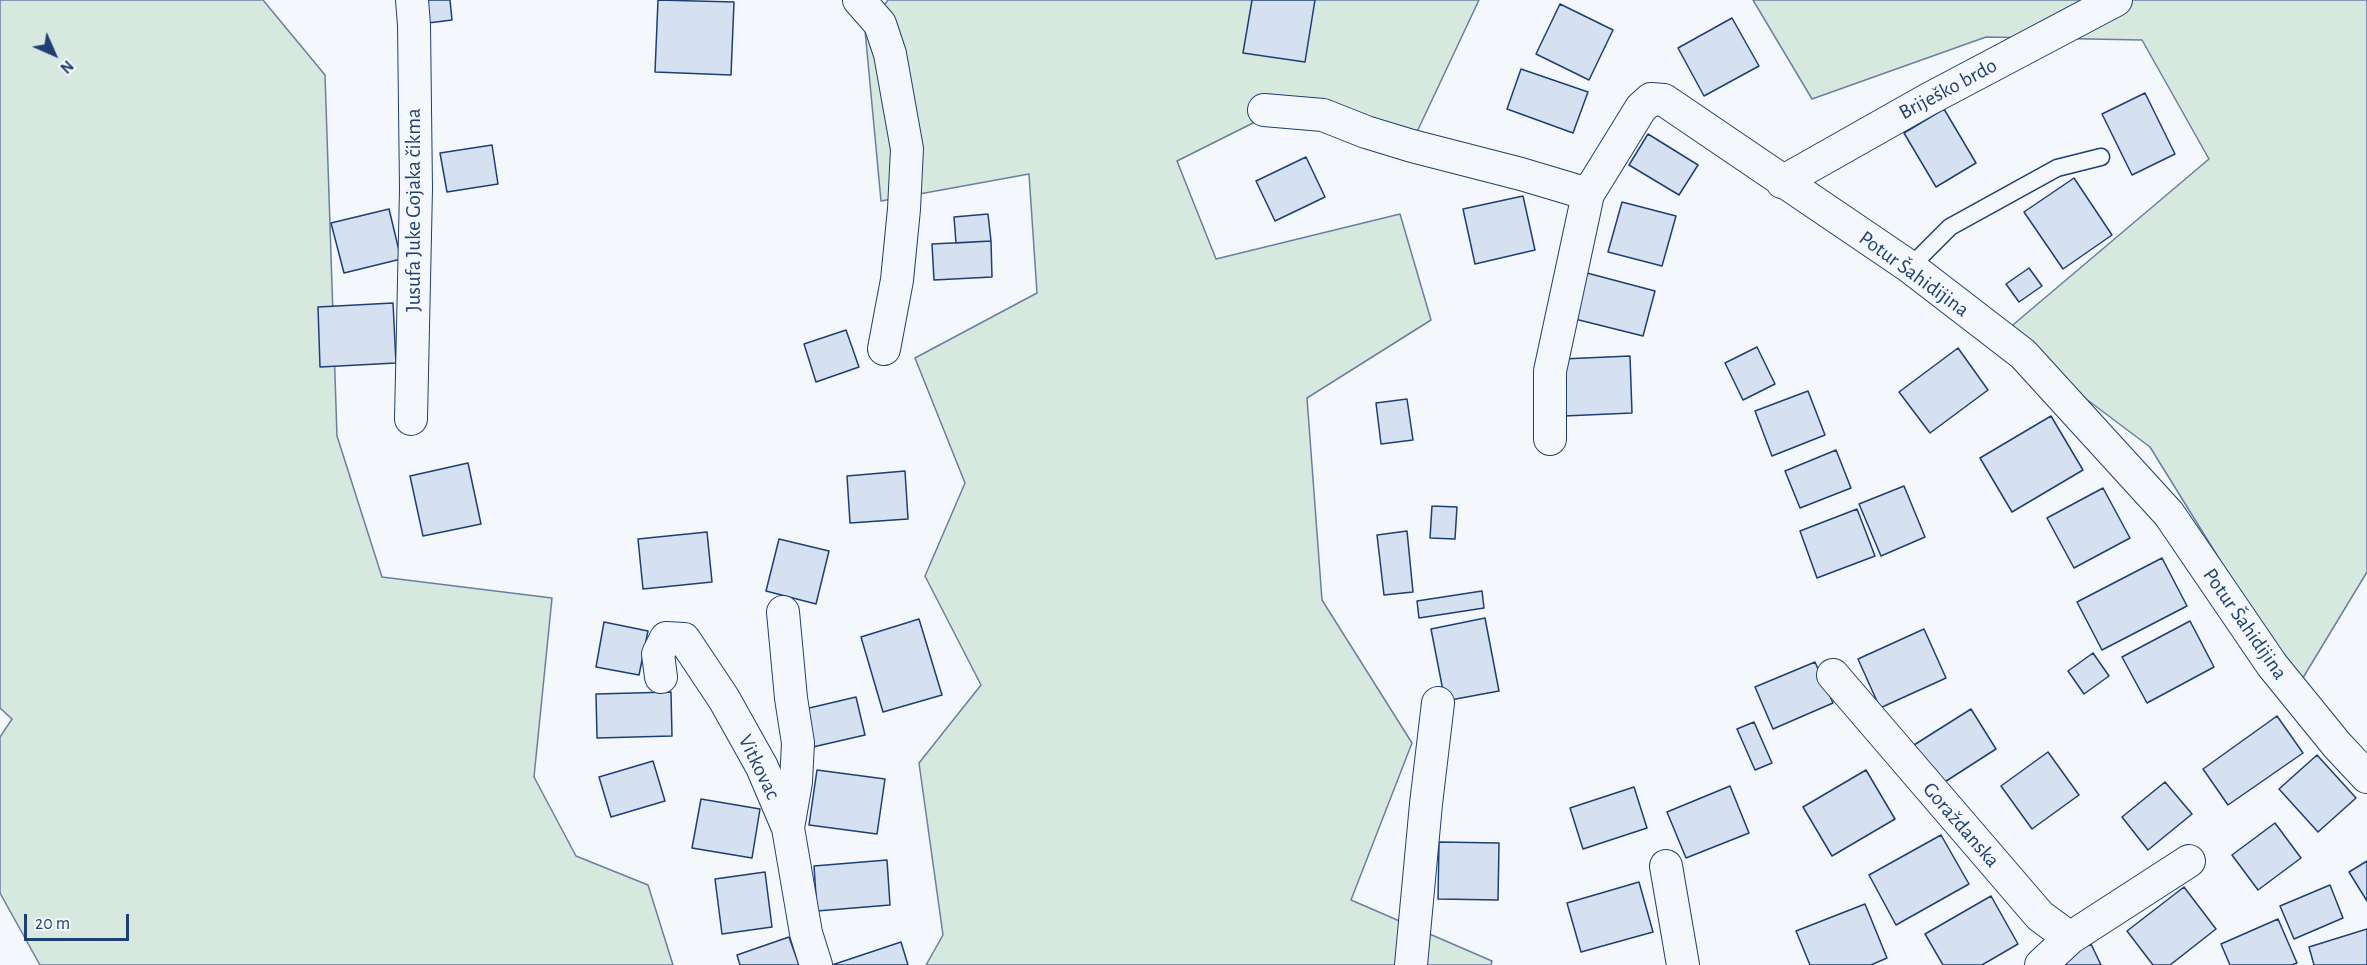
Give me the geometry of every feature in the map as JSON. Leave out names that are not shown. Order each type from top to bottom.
[{"type":"street","name":"Jusufa Juke Gojaka čikma","points":[[411,419],[416,189],[412,0]]},
{"type":"street","points":[[859,0],[880,24],[890,54],[907,149],[897,279],[884,349]]},
{"type":"street","name":"Briješko brdo","points":[[1782,182],[1927,100],[2116,0]]},
{"type":"street","name":"Potur Šahidijina","points":[[1550,439],[1550,371],[1588,194],[1641,108],[1651,99],[1664,100],[1910,267],[2023,354],[2169,514],[2272,665],[2337,745],[2367,777]]},
{"type":"street","points":[[1264,110],[1323,115],[1366,132],[1412,146],[1588,194]]},
{"type":"street","points":[[783,612],[791,698],[798,743],[796,782],[788,828]]},
{"type":"street","name":"Vitkovac","points":[[661,677],[658,654],[666,638],[684,639],[724,699],[762,767],[788,828],[807,933],[816,965]]},
{"type":"street","name":"Goraždanska","points":[[1833,675],[2040,916],[2070,939]]},
{"type":"street","points":[[1411,965],[1438,703]]},
{"type":"street","points":[[2041,965],[2070,939],[2189,861]]},
{"type":"street","points":[[1666,866],[1683,965]]},
{"type":"lane","points":[[1910,267],[1950,227],[2057,168],[2101,157]]},
{"type":"shaded area","points":[[0,0],[263,0],[325,75],[337,436],[382,577],[552,598],[534,777],[576,856],[648,885],[673,965],[40,965],[0,893],[0,737],[12,719],[0,708]]},
{"type":"shaded area","points":[[888,0],[1479,0],[1416,134],[1283,108],[1177,161],[1216,259],[1400,214],[1431,320],[1307,398],[1322,600],[1412,743],[1351,900],[1492,961],[1491,965],[926,965],[943,935],[919,763],[981,685],[925,576],[965,483],[915,358],[1037,293],[1029,174],[881,201],[865,30]]},
{"type":"shaded area","points":[[1753,0],[2367,0],[2367,572],[2298,686],[2150,447],[2001,335],[2209,159],[2142,40],[1986,37],[1812,99]]},
{"type":"building","points":[[425,0],[450,0],[452,20],[428,23]]},
{"type":"building","points":[[658,0],[734,2],[731,75],[655,72]]},
{"type":"building","points":[[1252,0],[1315,0],[1305,62],[1243,53]]},
{"type":"building","points":[[1560,4],[1613,30],[1589,80],[1536,54]]},
{"type":"building","points":[[1732,18],[1759,66],[1704,96],[1678,48]]},
{"type":"building","points":[[1521,69],[1588,92],[1573,133],[1507,109]]},
{"type":"building","points":[[2145,93],[2175,154],[2132,175],[2102,114]]},
{"type":"building","points":[[1944,109],[1976,163],[1936,187],[1904,133]]},
{"type":"building","points":[[1648,134],[1698,165],[1679,195],[1629,165]]},
{"type":"building","points":[[492,145],[498,184],[447,192],[440,153]]},
{"type":"building","points":[[1306,157],[1325,197],[1275,221],[1256,181]]},
{"type":"building","points":[[2074,178],[2112,235],[2063,269],[2024,212]]},
{"type":"building","points":[[1523,196],[1535,250],[1475,264],[1463,209]]},
{"type":"building","points":[[1622,202],[1676,216],[1662,266],[1608,252]]},
{"type":"building","points":[[389,209],[401,259],[344,273],[331,223]]},
{"type":"building","points":[[988,214],[991,241],[956,243],[954,217]]},
{"type":"building","points":[[991,241],[992,277],[934,280],[932,244]]},
{"type":"building","points":[[2029,268],[2042,286],[2019,302],[2006,284]]},
{"type":"building","points":[[1587,273],[1655,291],[1643,336],[1575,319]]},
{"type":"building","points":[[393,303],[396,363],[320,367],[318,307]]},
{"type":"building","points":[[846,330],[859,367],[816,382],[804,344]]},
{"type":"building","points":[[1757,347],[1775,384],[1743,400],[1725,363]]},
{"type":"building","points":[[1958,348],[1988,390],[1930,433],[1899,392]]},
{"type":"building","points":[[1630,356],[1632,413],[1564,416],[1562,359]]},
{"type":"building","points":[[1808,391],[1825,435],[1772,456],[1755,411]]},
{"type":"building","points":[[1407,399],[1413,440],[1381,444],[1376,403]]},
{"type":"building","points":[[2051,416],[2083,470],[2012,512],[1980,458]]},
{"type":"building","points":[[1836,450],[1851,488],[1800,508],[1785,471]]},
{"type":"building","points":[[468,463],[481,524],[423,536],[410,476]]},
{"type":"building","points":[[905,471],[908,519],[850,523],[847,476]]},
{"type":"building","points":[[1904,486],[1925,537],[1881,556],[1859,504]]},
{"type":"building","points":[[2103,488],[2130,538],[2074,568],[2047,518]]},
{"type":"building","points":[[1432,506],[1457,507],[1455,539],[1430,538]]},
{"type":"building","points":[[1857,509],[1875,556],[1817,578],[1800,531]]},
{"type":"building","points":[[1407,531],[1413,592],[1384,595],[1377,535]]},
{"type":"building","points":[[707,532],[712,582],[643,589],[638,539]]},
{"type":"building","points":[[779,539],[829,551],[816,604],[766,591]]},
{"type":"building","points":[[2162,558],[2187,606],[2102,650],[2077,602]]},
{"type":"building","points":[[1482,591],[1484,608],[1419,618],[1417,601]]},
{"type":"building","points":[[1485,618],[1499,691],[1445,701],[1431,629]]},
{"type":"building","points":[[919,619],[942,695],[883,712],[861,637]]},
{"type":"building","points":[[2190,621],[2214,667],[2147,703],[2122,657]]},
{"type":"building","points":[[604,622],[648,631],[639,675],[596,667]]},
{"type":"building","points":[[1924,629],[1946,678],[1880,708],[1858,659]]},
{"type":"building","points":[[2093,653],[2109,676],[2084,694],[2068,671]]},
{"type":"building","points":[[1815,662],[1833,703],[1773,729],[1755,687]]},
{"type":"building","points":[[671,692],[672,736],[597,738],[596,694]]},
{"type":"building","points":[[856,697],[865,735],[813,747],[805,709]]},
{"type":"building","points":[[1971,709],[1996,749],[1940,785],[1914,745]]},
{"type":"building","points":[[2277,716],[2303,753],[2228,805],[2203,769]]},
{"type":"building","points":[[1754,722],[1772,763],[1755,770],[1737,729]]},
{"type":"building","points":[[2048,752],[2079,795],[2032,829],[2001,786]]},
{"type":"building","points":[[2317,755],[2356,798],[2318,832],[2279,789]]},
{"type":"building","points":[[653,761],[665,801],[611,817],[599,777]]},
{"type":"building","points":[[817,770],[885,779],[877,834],[809,825]]},
{"type":"building","points":[[1866,770],[1895,819],[1832,856],[1803,807]]},
{"type":"building","points":[[2165,782],[2192,814],[2148,850],[2122,817]]},
{"type":"building","points":[[1730,786],[1749,833],[1686,858],[1667,812]]},
{"type":"building","points":[[1634,787],[1647,828],[1583,849],[1570,808]]},
{"type":"building","points":[[701,799],[760,809],[752,858],[692,848]]},
{"type":"building","points":[[2275,823],[2301,858],[2258,890],[2232,855]]},
{"type":"building","points":[[1941,835],[1969,884],[1896,925],[1869,875]]},
{"type":"building","points":[[1439,842],[1499,843],[1498,900],[1438,899]]},
{"type":"building","points":[[887,860],[890,905],[817,911],[814,866]]},
{"type":"building","points":[[2367,861],[2367,901],[2349,872]]},
{"type":"building","points":[[765,872],[772,927],[722,934],[715,879]]},
{"type":"building","points":[[1639,882],[1653,932],[1581,952],[1567,903]]},
{"type":"building","points":[[2330,885],[2343,918],[2294,939],[2280,906]]},
{"type":"building","points":[[2184,887],[2216,929],[2170,965],[2153,965],[2127,931]]},
{"type":"building","points":[[1991,896],[2018,944],[1982,965],[1943,965],[1925,934]]},
{"type":"building","points":[[1865,904],[1887,958],[1871,965],[1810,965],[1796,931]]},
{"type":"building","points":[[2278,919],[2297,963],[2292,965],[2230,965],[2221,944]]},
{"type":"building","points":[[2367,929],[2367,965],[2314,965],[2309,947]]},
{"type":"building","points":[[789,937],[799,965],[740,965],[737,955]]},
{"type":"building","points":[[901,942],[908,965],[832,965]]},
{"type":"building","points":[[2091,944],[2101,965],[2066,965],[2062,958]]}]
